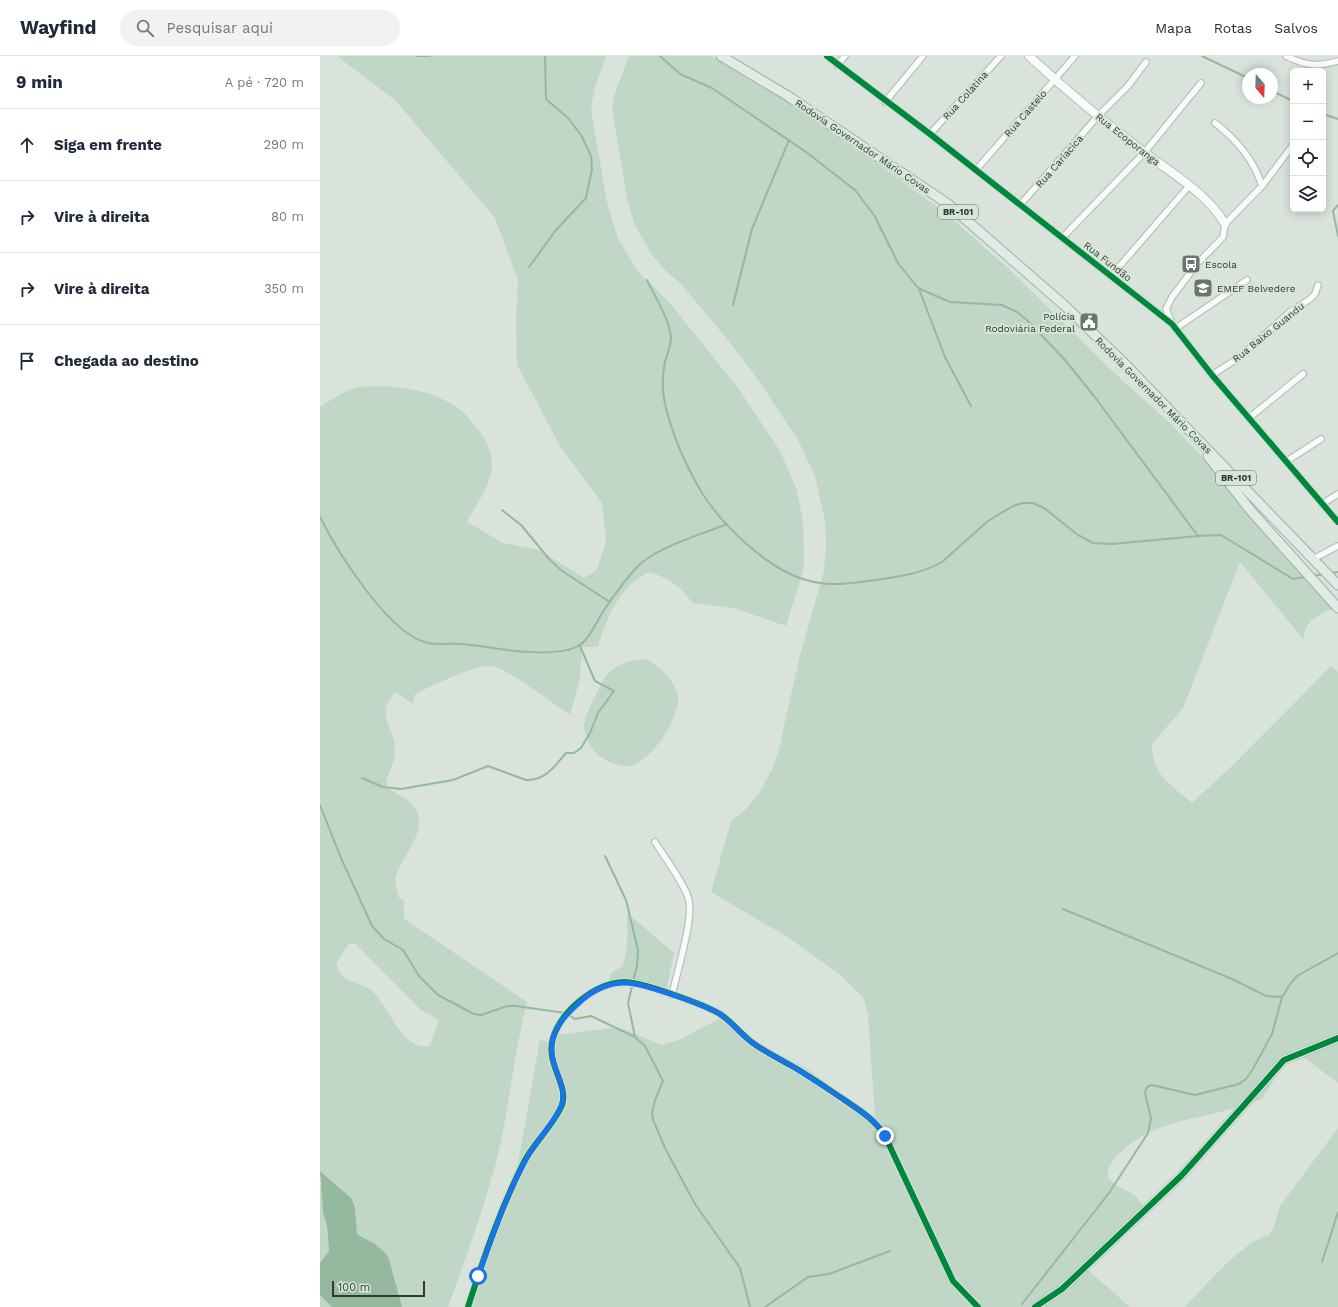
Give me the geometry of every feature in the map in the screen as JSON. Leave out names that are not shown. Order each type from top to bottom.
[{"type":"main road","name":"Rodovia Governador Mário Covas","points":[[720,56],[788,96],[948,204],[1064,305],[1167,405],[1338,585]]},
{"type":"main road","points":[[1167,405],[1252,511],[1338,608]]},
{"type":"main road","points":[[1291,554],[1315,577],[1338,590]]},
{"type":"street","name":"Rua Fundão","points":[[827,56],[885,102],[930,134],[1174,326],[1212,375],[1338,522]]},
{"type":"street","points":[[837,65],[845,56]]},
{"type":"street","points":[[885,102],[923,56]]},
{"type":"street","name":"Rua Colatina","points":[[930,134],[1001,56]]},
{"type":"street","name":"Rua Ecoporanga","points":[[1029,56],[1098,116],[1144,153],[1189,186],[1217,210],[1225,224]]},
{"type":"street","name":"Rua Castelo","points":[[976,170],[1075,56]]},
{"type":"street","points":[[1286,56],[1304,64],[1320,66],[1338,61]]},
{"type":"street","name":"Rua Cariacica","points":[[1020,205],[1098,116],[1128,86],[1146,62]]},
{"type":"street","points":[[1062,238],[1144,153],[1201,83]]},
{"type":"street","points":[[1215,123],[1231,135],[1252,161],[1258,172],[1262,186]]},
{"type":"street","points":[[1247,280],[1174,326],[1166,309],[1172,298],[1197,264],[1223,237],[1225,224],[1262,186],[1290,149]]},
{"type":"street","points":[[1111,276],[1189,186]]},
{"type":"street","name":"Rua Baixo Guandu","points":[[1212,375],[1240,357],[1290,312],[1310,299],[1315,294],[1318,285]]},
{"type":"street","points":[[1249,418],[1303,374]]},
{"type":"street","points":[[1287,461],[1321,439]]},
{"type":"street","points":[[1322,504],[1338,494]]},
{"type":"street","points":[[1313,559],[1338,546]]},
{"type":"street","points":[[655,842],[688,894],[690,901],[687,929],[672,995]]},
{"type":"street","points":[[468,1307],[496,1228],[517,1176],[538,1139],[561,1106],[564,1090],[553,1064],[552,1050],[552,1040],[561,1020],[595,990],[610,985],[630,983],[672,995],[720,1014],[759,1047],[817,1082],[875,1122],[885,1136],[953,1281],[978,1307]]},
{"type":"street","points":[[1035,1307],[1062,1289],[1182,1175],[1284,1060],[1338,1038]]},
{"type":"shaded area","points":[[337,56],[606,56],[595,87],[591,109],[607,203],[618,239],[639,273],[668,301],[738,388],[780,451],[796,488],[803,521],[804,567],[786,626],[734,608],[692,603],[674,583],[650,572],[631,584],[616,603],[605,625],[598,647],[582,647],[580,679],[570,715],[509,673],[492,666],[476,668],[442,681],[415,694],[413,704],[395,692],[389,701],[386,709],[386,716],[395,744],[395,753],[387,779],[387,788],[406,799],[415,808],[419,818],[419,828],[416,838],[395,878],[399,898],[404,900],[404,919],[527,1002],[498,1154],[481,1212],[448,1307],[402,1307],[363,1236],[357,1234],[356,1220],[340,1188],[320,1171],[320,407],[345,392],[355,388],[374,386],[415,390],[441,398],[453,404],[467,415],[483,436],[491,454],[492,464],[489,479],[483,494],[467,522],[503,543],[539,550],[584,578],[597,570],[606,542],[602,503],[560,446],[517,365],[516,321],[518,280],[495,218],[396,101]],"holes":[[[348,944],[356,944],[421,1010],[439,1020],[430,1046],[420,1046],[411,1041],[403,1034],[382,1004],[368,988],[349,980],[338,970],[336,964]]]},
{"type":"shaded area","points":[[629,56],[711,56],[768,87],[838,135],[943,211],[1007,267],[1111,370],[1172,425],[1338,600],[1338,606],[1310,622],[1305,633],[1304,640],[1240,562],[1183,708],[1152,744],[1155,763],[1159,771],[1170,784],[1192,803],[1234,764],[1331,666],[1338,672],[1338,1083],[1293,1049],[1262,1099],[1229,1110],[1170,1124],[1157,1129],[1133,1142],[1116,1157],[1109,1168],[1109,1179],[1134,1195],[1144,1207],[1088,1270],[1130,1307],[470,1307],[499,1223],[519,1158],[540,1040],[555,1044],[558,1035],[611,1028],[624,1029],[661,1045],[679,1040],[728,1014],[735,1025],[753,1041],[807,1069],[857,1106],[875,1116],[868,1015],[863,997],[839,974],[789,938],[711,892],[731,821],[745,810],[758,795],[773,768],[779,749],[800,655],[824,571],[826,544],[825,521],[815,476],[798,440],[757,378],[728,340],[682,285],[664,269],[652,255],[634,223],[627,197],[612,109],[615,93]]},
{"type":"shaded area","points":[[646,659],[661,670],[674,685],[678,697],[674,717],[660,741],[642,760],[633,765],[617,765],[600,757],[592,748],[584,729],[585,719],[602,681],[609,672],[624,663]]},
{"type":"shaded area","points":[[627,913],[674,953],[666,991],[625,978],[608,983],[611,973],[623,966],[625,959]]},
{"type":"shaded area","points":[[1338,1128],[1338,1307],[1185,1307],[1236,1255],[1258,1239],[1269,1235],[1274,1227],[1280,1206]]},
{"type":"shaded area","points":[[320,1171],[351,1198],[355,1207],[357,1234],[375,1244],[388,1256],[402,1307],[332,1307],[320,1295],[320,1263],[329,1251],[327,1228],[323,1211]]},
{"type":"shaded area","points":[[320,1183],[329,1251],[320,1263]]},
{"type":"shaded area","points":[[320,1295],[332,1307],[320,1307]]},
{"type":"waterway","points":[[416,56],[430,56]]},
{"type":"waterway","points":[[529,267],[556,230],[586,198],[592,169],[591,156],[581,135],[568,118],[546,99],[545,56]]},
{"type":"waterway","points":[[660,56],[680,74],[712,88],[806,152],[855,190],[874,215],[898,263],[918,288],[950,302],[1002,305],[1017,312],[1027,320],[1065,360],[1094,396],[1198,536]]},
{"type":"waterway","points":[[1202,56],[1242,75]]},
{"type":"waterway","points":[[1278,94],[1290,100]]},
{"type":"waterway","points":[[1326,115],[1338,119]]},
{"type":"waterway","points":[[733,305],[752,229],[789,140]]},
{"type":"waterway","points":[[1338,205],[1333,211],[1338,236]]},
{"type":"waterway","points":[[647,280],[662,309],[670,331],[670,344],[663,372],[664,399],[680,450],[690,472],[711,506],[735,533],[764,558],[795,576],[818,583],[843,584],[919,572],[942,562],[988,521],[1013,506],[1023,503],[1033,503],[1044,508],[1078,535],[1093,543],[1112,544],[1221,535],[1293,579],[1305,577]]},
{"type":"waterway","points":[[919,289],[945,357],[971,406]]},
{"type":"waterway","points":[[502,510],[521,525],[550,560],[562,571],[610,602]]},
{"type":"waterway","points":[[320,517],[351,570],[366,590],[381,609],[397,625],[413,637],[432,644],[476,645],[518,651],[540,652],[571,649],[583,643],[621,587],[637,567],[645,560],[655,553],[679,542],[727,524]]},
{"type":"waterway","points":[[1331,573],[1338,572]]},
{"type":"waterway","points":[[1314,576],[1323,574]]},
{"type":"waterway","points":[[362,778],[383,787],[401,789],[453,780],[488,766],[526,780],[539,778],[549,772],[566,753],[574,753],[581,748],[590,733],[598,713],[614,691],[595,681],[580,646]]},
{"type":"waterway","points":[[320,805],[341,858],[372,926],[384,939],[403,950],[419,976],[438,995],[474,1014],[481,1015],[507,1006],[516,1006],[565,1013],[575,1019],[591,1016],[635,1037],[645,1046],[663,1081],[655,1100],[652,1113],[653,1120],[666,1150],[695,1204],[740,1268],[750,1307]]},
{"type":"waterway","points":[[605,856],[626,900],[638,950],[637,966],[628,1003],[635,1037]]},
{"type":"waterway","points":[[1063,909],[1232,979],[1266,996],[1282,997]]},
{"type":"waterway","points":[[1022,1304],[1109,1193],[1148,1133],[1151,1118],[1145,1093],[1147,1087],[1152,1085],[1195,1095],[1239,1084],[1246,1079],[1253,1069],[1272,1034],[1282,997],[1291,983],[1297,976],[1338,953]]},
{"type":"waterway","points":[[1322,1262],[1338,1212]]},
{"type":"waterway","points":[[765,1307],[808,1277],[829,1274],[890,1251]]},
{"type":"cycle path","points":[[827,56],[930,134],[1172,324],[1212,375],[1338,522]]},
{"type":"cycle path","points":[[468,1307],[494,1232],[516,1178],[529,1153],[555,1119],[562,1105],[562,1089],[554,1065],[551,1047],[557,1028],[572,1008],[591,993],[602,987],[624,982],[633,983],[672,994],[720,1014],[754,1044],[812,1078],[873,1121],[885,1136],[953,1281],[978,1307]]},
{"type":"cycle path","points":[[1035,1307],[1062,1289],[1182,1175],[1284,1060],[1338,1038]]},
{"type":"place","name":"Escola","points":[[1191,264]]},
{"type":"place","name":"EMEF Belvedere","points":[[1203,288]]},
{"type":"place","name":"Polícia Rodoviária Federal","points":[[1089,322]]},
{"type":"route","points":[[478,1276],[517,1176],[538,1139],[561,1106],[564,1090],[553,1064],[552,1050],[552,1040],[556,1029],[561,1020],[595,990],[623,982],[630,983],[661,991],[720,1014],[759,1047],[791,1066],[867,1116],[875,1122],[885,1136]]}]
